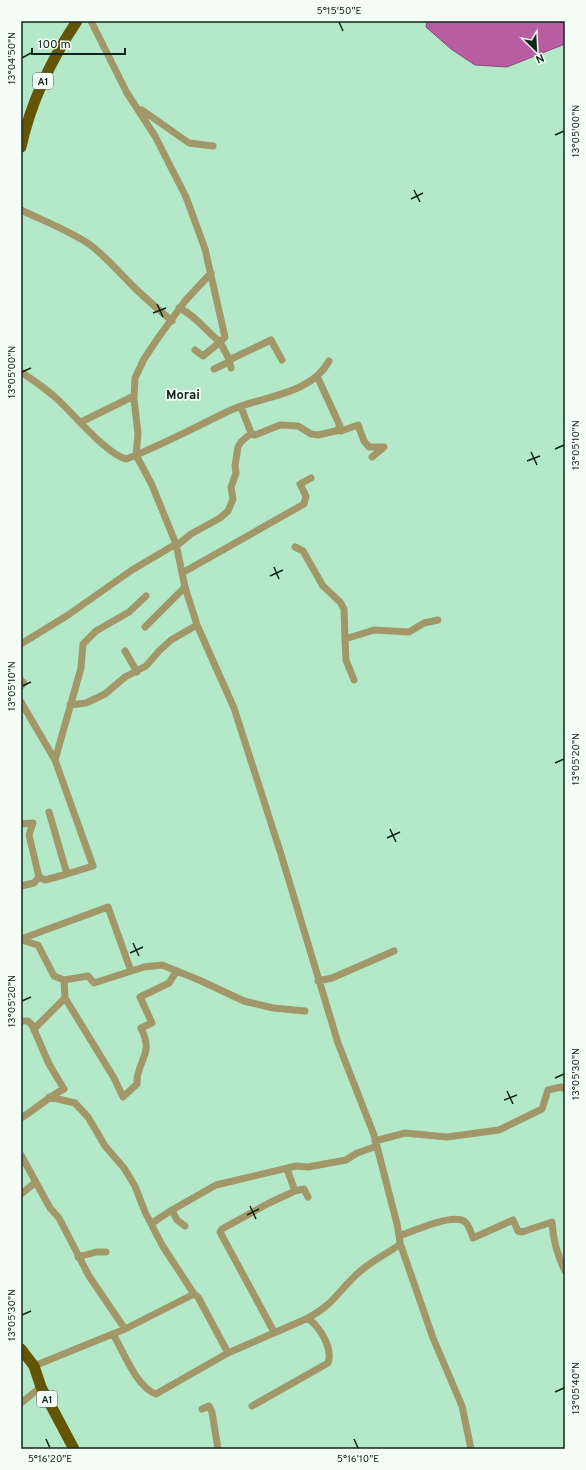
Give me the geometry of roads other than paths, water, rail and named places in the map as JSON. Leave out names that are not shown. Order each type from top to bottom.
[{"type":"highway","name":"A1","points":[[21,147],[35,100],[45,75],[77,21]]},
{"type":"highway","name":"A1","points":[[22,1354],[34,1366],[41,1387],[74,1449]]},
{"type":"street","points":[[91,21],[127,92],[155,136],[180,184],[201,234],[225,337],[203,356],[195,350]]},
{"type":"street","points":[[137,107],[189,143],[213,146]]},
{"type":"street","points":[[21,210],[55,227],[66,230],[90,245],[144,297],[172,321]]},
{"type":"street","points":[[211,273],[179,308],[172,321],[144,359],[135,378],[134,396],[138,434],[136,455],[152,485],[176,546],[185,587],[196,625],[234,708],[280,851],[318,981],[344,1062],[376,1143],[400,1240],[433,1338],[462,1406],[471,1449]]},
{"type":"street","points":[[179,308],[190,313],[197,322],[220,342],[230,363]]},
{"type":"street","points":[[214,369],[230,363],[271,340],[282,360]]},
{"type":"street","points":[[21,372],[55,397],[108,448],[121,458],[126,459],[168,442],[231,410],[289,391],[317,376],[329,361]]},
{"type":"street","points":[[317,376],[340,426],[340,430],[338,429],[341,431],[358,425],[364,441],[369,447],[384,447],[372,457]]},
{"type":"street","points":[[81,422],[134,396]]},
{"type":"street","points":[[241,407],[251,433]]},
{"type":"street","points":[[251,433],[255,435],[280,425],[298,426],[311,434],[318,435],[340,430]]},
{"type":"street","points":[[21,644],[68,615],[132,570],[176,546],[191,534],[220,518],[228,510],[232,499],[231,487],[236,473],[235,466],[238,447],[241,442],[251,433]]},
{"type":"street","points":[[182,573],[304,504],[306,496],[300,484],[311,478]]},
{"type":"street","points":[[295,547],[303,551],[323,586],[340,602],[344,609],[346,660],[354,680]]},
{"type":"street","points":[[145,627],[185,587]]},
{"type":"street","points":[[55,760],[81,668],[83,644],[85,640],[96,631],[129,612],[146,596]]},
{"type":"street","points":[[345,639],[374,630],[409,632],[424,623],[438,620]]},
{"type":"street","points":[[70,705],[86,703],[105,694],[125,677],[146,666],[171,640],[196,625]]},
{"type":"street","points":[[125,651],[137,672]]},
{"type":"street","points":[[21,680],[24,683],[21,686]]},
{"type":"street","points":[[21,702],[55,760],[93,866],[45,880],[39,877]]},
{"type":"street","points":[[49,812],[68,874]]},
{"type":"street","points":[[21,824],[33,823],[29,835],[39,877]]},
{"type":"street","points":[[21,886],[34,883],[39,877]]},
{"type":"street","points":[[21,940],[108,907],[131,971]]},
{"type":"street","points":[[21,940],[38,945],[54,976],[64,980],[88,976],[94,983],[145,967],[162,965],[244,1001],[273,1008],[305,1011]]},
{"type":"street","points":[[318,981],[332,978],[394,951]]},
{"type":"street","points":[[64,980],[65,998],[114,1078],[123,1097],[137,1084],[137,1076],[147,1053],[146,1038],[142,1028],[152,1023],[140,997],[169,982],[176,972]]},
{"type":"street","points":[[34,1029],[65,998]]},
{"type":"street","points":[[21,1021],[28,1021],[34,1029],[49,1064],[64,1089],[49,1097],[42,1105],[21,1118]]},
{"type":"street","points":[[152,1223],[216,1185],[296,1166],[308,1167],[346,1160],[376,1143],[405,1133],[447,1137],[499,1130],[542,1110],[548,1090],[561,1087],[565,1089]]},
{"type":"street","points":[[49,1097],[74,1103],[88,1117],[105,1146],[124,1168],[135,1186],[162,1245],[194,1294],[198,1297],[228,1353]]},
{"type":"street","points":[[21,1155],[50,1208],[60,1218],[78,1257],[125,1329]]},
{"type":"street","points":[[288,1169],[295,1191]]},
{"type":"street","points":[[21,1194],[36,1182]]},
{"type":"street","points":[[274,1332],[220,1232],[222,1228],[252,1211],[295,1191],[304,1189],[308,1197]]},
{"type":"street","points":[[172,1210],[177,1220],[185,1226]]},
{"type":"street","points":[[113,1334],[135,1374],[146,1389],[156,1394],[228,1353],[320,1312],[332,1302],[356,1274],[400,1240],[434,1224],[452,1220],[463,1221],[467,1224],[474,1238],[513,1220],[518,1231],[522,1232],[552,1222],[552,1236],[565,1272]]},
{"type":"street","points":[[78,1257],[96,1252],[106,1252]]},
{"type":"street","points":[[34,1366],[125,1329],[194,1294]]},
{"type":"street","points":[[252,1406],[328,1363],[330,1356],[326,1342],[313,1322],[306,1319]]},
{"type":"street","points":[[21,1403],[41,1387]]},
{"type":"street","points":[[202,1409],[209,1406],[212,1412],[218,1449]]},
{"type":"district","name":"Morai","points":[[183,394]]}]
